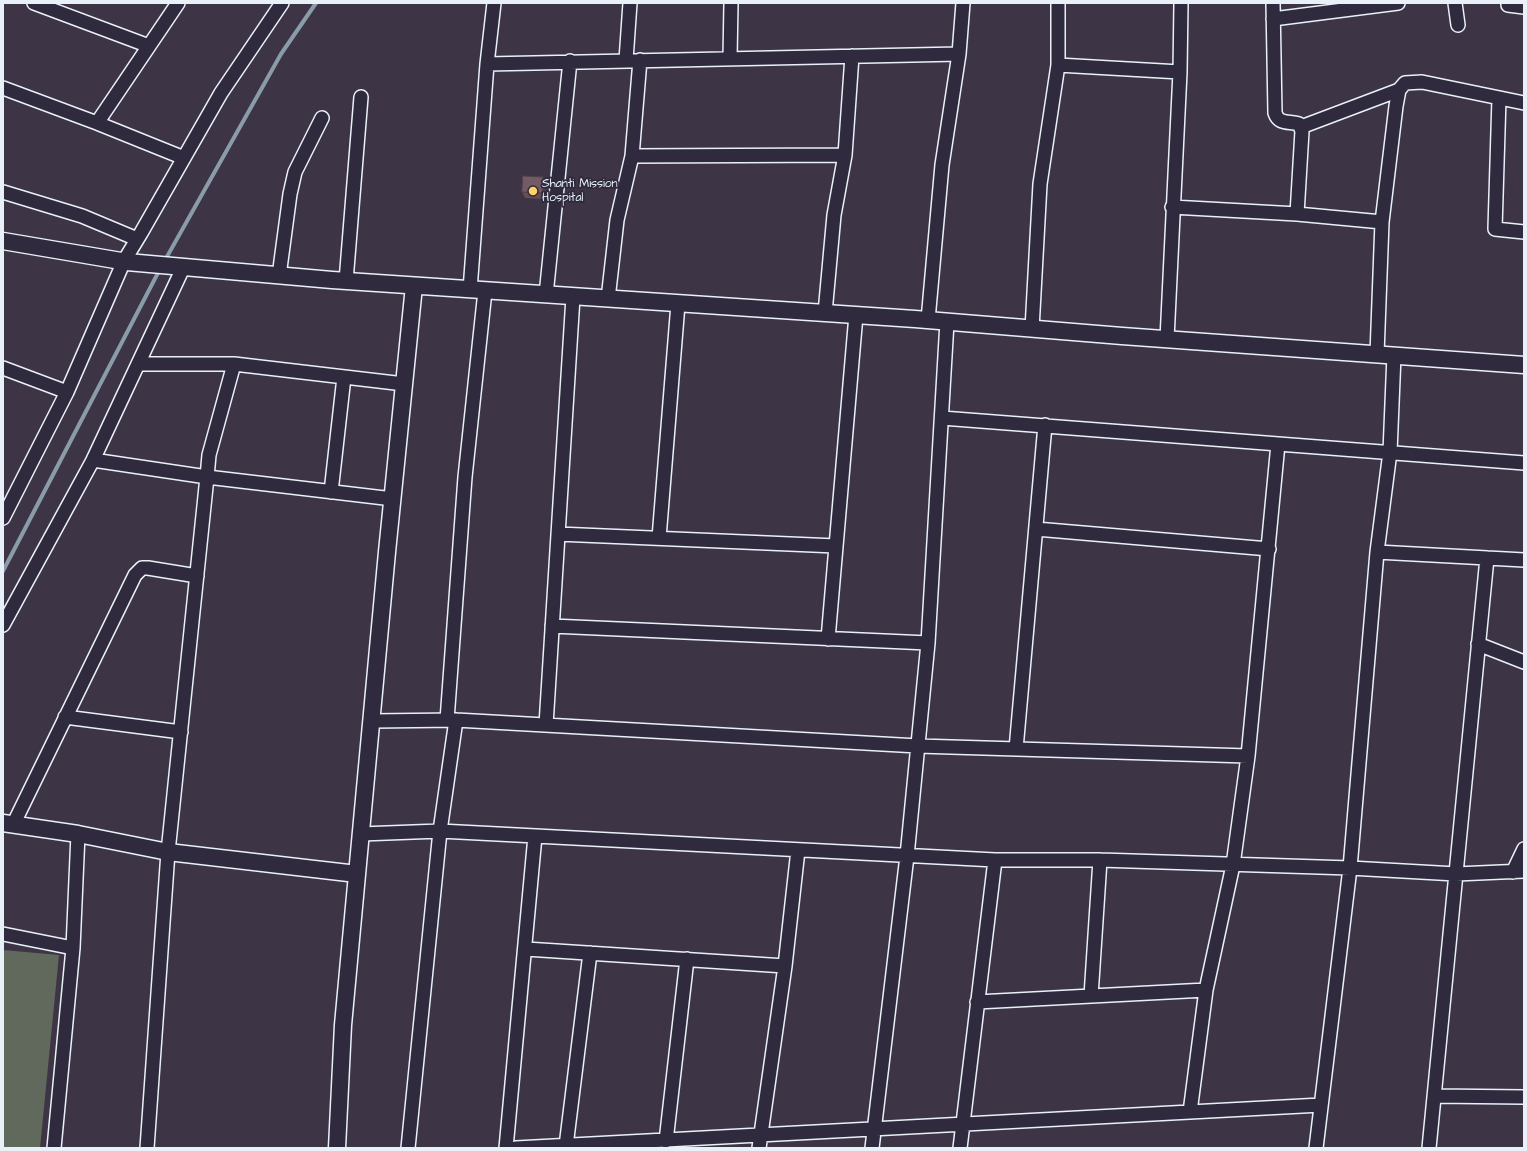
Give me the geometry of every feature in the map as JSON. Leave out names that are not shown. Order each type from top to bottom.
[{"type":"street","points":[[34,3],[149,46]]},
{"type":"street","points":[[97,123],[178,3]]},
{"type":"street","points":[[3,518],[67,392],[137,239],[221,93],[282,3]]},
{"type":"street","points":[[408,1148],[451,720],[477,290],[487,64],[494,3]]},
{"type":"street","points":[[626,60],[630,3]]},
{"type":"street","points":[[730,58],[731,3]]},
{"type":"street","points":[[928,320],[942,166],[959,54],[962,3]]},
{"type":"street","points":[[1032,329],[1040,184],[1058,65],[1058,3]]},
{"type":"street","points":[[1167,339],[1172,207],[1180,72],[1181,3]]},
{"type":"street","points":[[1273,3],[1275,113],[1276,117],[1282,122],[1296,123],[1301,127],[1302,131],[1297,214]]},
{"type":"street","points":[[1273,19],[1398,3]]},
{"type":"street","points":[[1455,3],[1458,25]]},
{"type":"street","points":[[1508,5],[1524,7]]},
{"type":"street","points":[[487,64],[570,61],[959,54]]},
{"type":"street","points":[[825,313],[834,215],[845,154],[852,56]]},
{"type":"street","points":[[608,299],[617,220],[632,156],[640,60]]},
{"type":"street","points":[[546,295],[570,61]]},
{"type":"street","points":[[1058,65],[1180,72]]},
{"type":"street","points":[[1301,127],[1399,90],[1405,83],[1422,82],[1524,103]]},
{"type":"street","points":[[3,88],[97,123],[184,158]]},
{"type":"street","points":[[1377,354],[1382,222],[1399,90]]},
{"type":"street","points":[[346,281],[361,97]]},
{"type":"street","points":[[1499,98],[1495,229],[1524,232]]},
{"type":"street","points":[[279,276],[295,172],[322,118]]},
{"type":"street","points":[[632,156],[845,154]]},
{"type":"street","points":[[3,192],[82,216],[137,239]]},
{"type":"street","points":[[1172,207],[1297,214],[1382,222]]},
{"type":"street","points":[[3,241],[126,261],[279,276],[928,320],[1524,365]]},
{"type":"street","points":[[4,621],[93,460],[138,364],[177,267]]},
{"type":"street","points":[[337,1148],[343,1025],[414,286]]},
{"type":"street","points":[[546,725],[573,297]]},
{"type":"street","points":[[659,538],[678,304]]},
{"type":"street","points":[[828,638],[856,315]]},
{"type":"street","points":[[872,1148],[907,856],[928,643],[942,418],[943,357],[947,322]]},
{"type":"street","points":[[1316,1148],[1350,868],[1377,552],[1390,452],[1394,355]]},
{"type":"street","points":[[138,364],[234,364],[404,384]]},
{"type":"street","points":[[147,1148],[168,852],[209,455],[234,364]]},
{"type":"street","points":[[3,368],[67,392]]},
{"type":"street","points":[[331,492],[344,377]]},
{"type":"street","points":[[942,418],[1524,463]]},
{"type":"street","points":[[1016,749],[1045,425]]},
{"type":"street","points":[[1190,1112],[1206,990],[1233,866],[1248,756],[1278,444]]},
{"type":"street","points":[[93,460],[207,477],[393,499]]},
{"type":"street","points":[[1036,528],[1269,549]]},
{"type":"street","points":[[558,534],[836,546]]},
{"type":"street","points":[[1377,552],[1524,560]]},
{"type":"street","points":[[1429,1148],[1487,558]]},
{"type":"street","points":[[197,576],[148,568],[139,570],[129,583],[65,717],[8,824],[78,834],[168,852],[357,874]]},
{"type":"street","points":[[552,626],[928,643]]},
{"type":"street","points":[[1478,644],[1524,662]]},
{"type":"street","points":[[65,717],[181,732]]},
{"type":"street","points":[[373,721],[451,720],[918,746],[1248,756]]},
{"type":"street","points":[[361,834],[440,831],[995,860],[1100,860],[1233,866],[1350,868],[1456,874],[1518,872],[1524,849]]},
{"type":"street","points":[[54,1148],[73,948],[78,834]]},
{"type":"street","points":[[506,1148],[526,948],[535,836]]},
{"type":"street","points":[[760,1142],[785,966],[798,850]]},
{"type":"street","points":[[960,1148],[995,860]]},
{"type":"street","points":[[1091,996],[1100,860]]},
{"type":"street","points":[[3,934],[73,948]]},
{"type":"street","points":[[526,948],[785,966]]},
{"type":"street","points":[[566,1146],[590,953]]},
{"type":"street","points":[[666,1141],[687,959]]},
{"type":"street","points":[[978,1002],[1206,990]]},
{"type":"street","points":[[1434,1096],[1524,1097]]},
{"type":"street","points":[[516,1148],[666,1141],[760,1142],[874,1130],[1321,1105]]},
{"type":"shaded area","points":[[3,950],[59,955],[40,1148],[3,1148]]},
{"type":"building","points":[[523,176],[543,177],[542,193],[522,192]]},
{"type":"waterway","points":[[164,262],[281,54],[316,3]]},
{"type":"waterway","points":[[3,571],[160,269]]},
{"type":"place","name":"Shanti Mission Hospital","points":[[533,191]]}]
